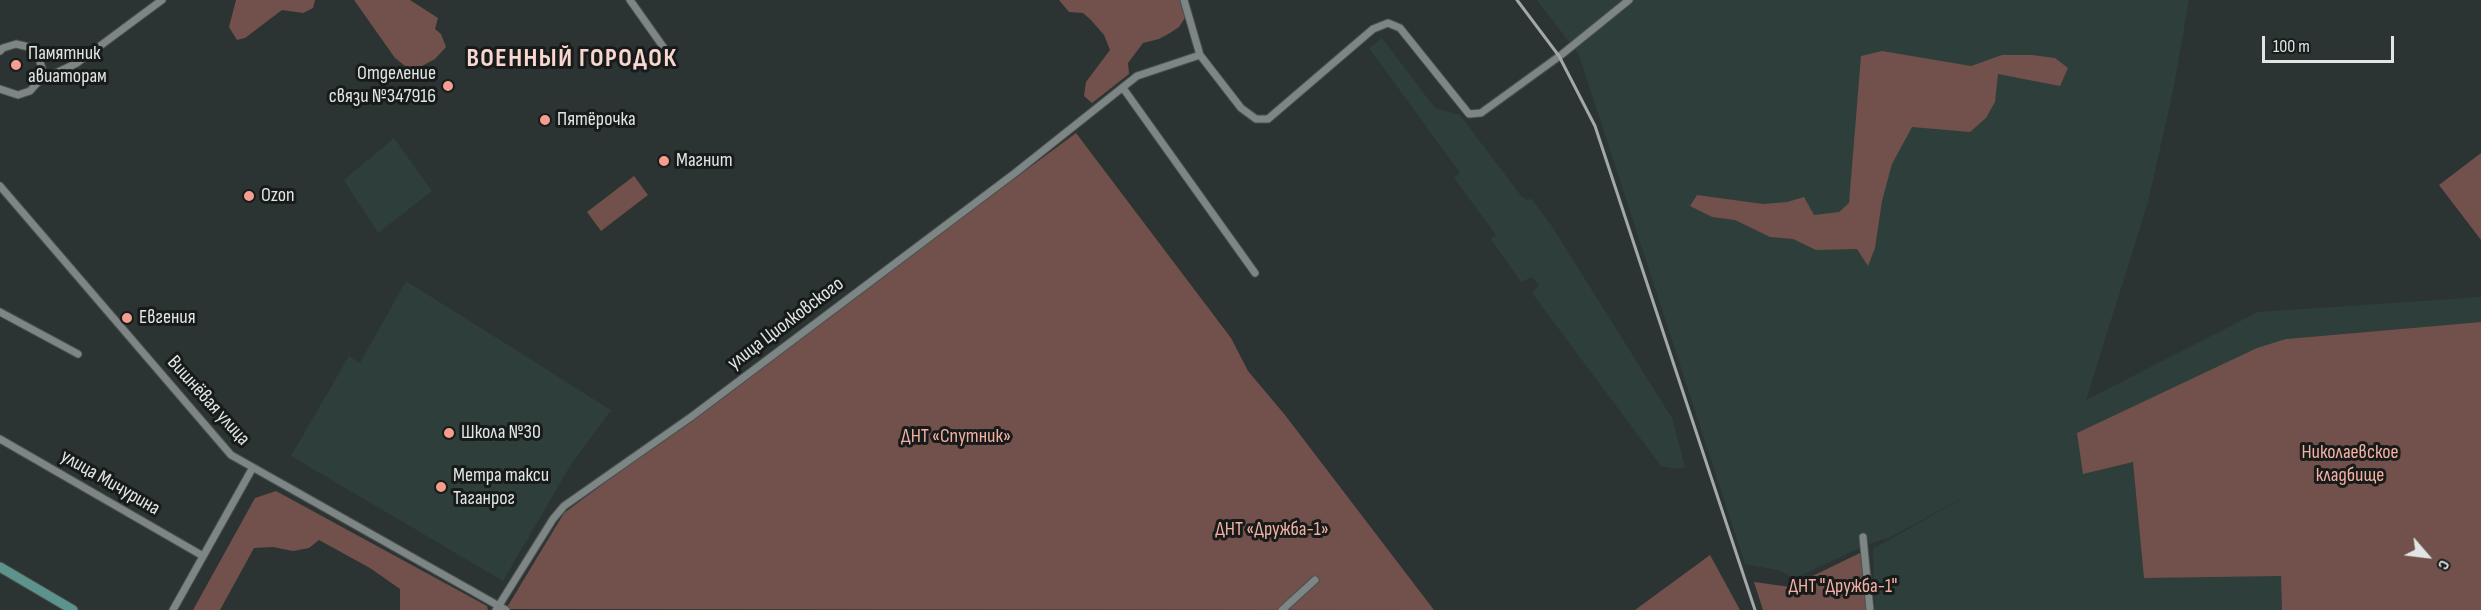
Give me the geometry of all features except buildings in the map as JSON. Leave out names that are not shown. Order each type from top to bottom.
[{"type":"street","points":[[2,89],[18,95],[30,91],[39,81],[77,63],[162,0]]},
{"type":"street","points":[[630,0],[664,48]]},
{"type":"street","points":[[1184,0],[1200,56],[1241,108],[1256,119],[1268,119],[1374,29],[1388,23],[1400,28],[1469,114],[1481,113],[1561,55],[1629,0]]},
{"type":"street","points":[[0,51],[16,44],[29,47],[38,56],[42,68],[39,81]]},
{"type":"street","name":"улица Циолковского","points":[[497,608],[553,519],[564,506],[691,417],[1015,172],[1137,76],[1200,56]]},
{"type":"street","points":[[1123,88],[1255,273]]},
{"type":"street","name":"Вишнёвая улица","points":[[0,186],[231,455],[497,608],[506,610]]},
{"type":"street","points":[[0,312],[78,354]]},
{"type":"street","name":"улица Мичурина","points":[[0,439],[203,556]]},
{"type":"street","points":[[172,610],[252,469]]},
{"type":"street","points":[[1863,537],[1870,610]]},
{"type":"street","points":[[0,567],[73,610]]},
{"type":"street","points":[[1282,610],[1315,580]]},
{"type":"shaded area","points":[[1537,0],[2189,0],[2173,91],[2148,202],[2086,400],[2258,312],[2481,297],[2481,322],[2286,339],[2133,462],[2285,574],[2282,587],[2282,610],[1875,610],[1873,549],[1975,491],[1893,536],[1866,545],[1795,578],[1778,570],[1745,564],[1579,55]]},
{"type":"shaded area","points":[[1382,38],[1435,108],[1460,115],[1522,197],[1528,200],[1531,198],[1551,225],[1672,418],[1685,467],[1677,469],[1661,466],[1532,293],[1539,285],[1532,277],[1521,282],[1491,239],[1496,235],[1454,178],[1460,173],[1369,48]]},
{"type":"shaded area","points":[[394,138],[432,191],[378,233],[344,180]]},
{"type":"shaded area","name":"Школа №30","points":[[406,281],[611,410],[570,466],[503,581],[291,456],[349,356],[360,363]]},
{"type":"green space","points":[[236,0],[315,0],[313,8],[303,13],[282,10],[245,38],[237,40],[229,27]]},
{"type":"green space","points":[[354,0],[410,0],[438,18],[435,29],[441,34],[446,47],[435,59],[420,67],[409,69],[395,58]]},
{"type":"green space","points":[[1059,0],[1183,0],[1185,18],[1179,27],[1170,33],[1159,39],[1143,43],[1128,63],[1129,74],[1092,103],[1084,96],[1086,82],[1110,50],[1104,35],[1091,20],[1083,13],[1069,12]]},
{"type":"green space","points":[[1882,51],[1971,66],[2002,55],[2032,55],[2055,58],[2068,68],[2060,86],[1998,74],[1995,102],[1986,118],[1970,132],[1912,127],[1892,164],[1882,201],[1875,248],[1868,266],[1857,249],[1816,250],[1793,239],[1770,237],[1735,220],[1712,217],[1690,206],[1697,195],[1763,204],[1787,202],[1804,197],[1814,215],[1839,212],[1849,203],[1861,56]]},
{"type":"green space","name":"ДНТ «Спутник»","points":[[1076,133],[1231,338],[1248,371],[1285,415],[1434,610],[506,609],[564,513]]},
{"type":"green space","points":[[2481,153],[2481,240],[2439,185]]},
{"type":"green space","points":[[634,176],[648,195],[601,231],[587,212]]},
{"type":"green space","name":"Николаевское кладбище","points":[[2481,322],[2481,610],[2282,610],[2281,576],[2144,578],[2133,462],[2083,474],[2077,433],[2257,348],[2286,339]]},
{"type":"green space","points":[[276,491],[487,606],[488,610],[400,610],[400,589],[370,568],[319,540],[309,548],[293,551],[273,547],[254,548],[220,610],[193,610],[255,498]]},
{"type":"green space","name":"ДНТ \"Дружба-1\"","points":[[1864,551],[1867,610],[1763,610],[1754,582],[1790,587]]},
{"type":"green space","points":[[1710,555],[1740,610],[1635,610]]},
{"type":"railway","points":[[1517,0],[1559,56],[1595,126],[1755,610]]},
{"type":"place","name":"Памятник авиаторам","points":[[16,65]]},
{"type":"place","name":"Отделение связи №347916","points":[[448,86]]},
{"type":"place","name":"Пятёрочка","points":[[545,120]]},
{"type":"place","name":"Магнит","points":[[664,161]]},
{"type":"place","name":"Ozon","points":[[249,196]]},
{"type":"place","name":"Евгения","points":[[127,318]]},
{"type":"place","name":"Школа №30","points":[[449,433]]},
{"type":"place","name":"Метра такси Таганрог","points":[[441,487]]},
{"type":"district","name":"ВОЕННЫЙ ГОРОДОК","points":[[572,59]]},
{"type":"park label","name":"ДНТ «Дружба-1»","points":[[1272,530]]}]
